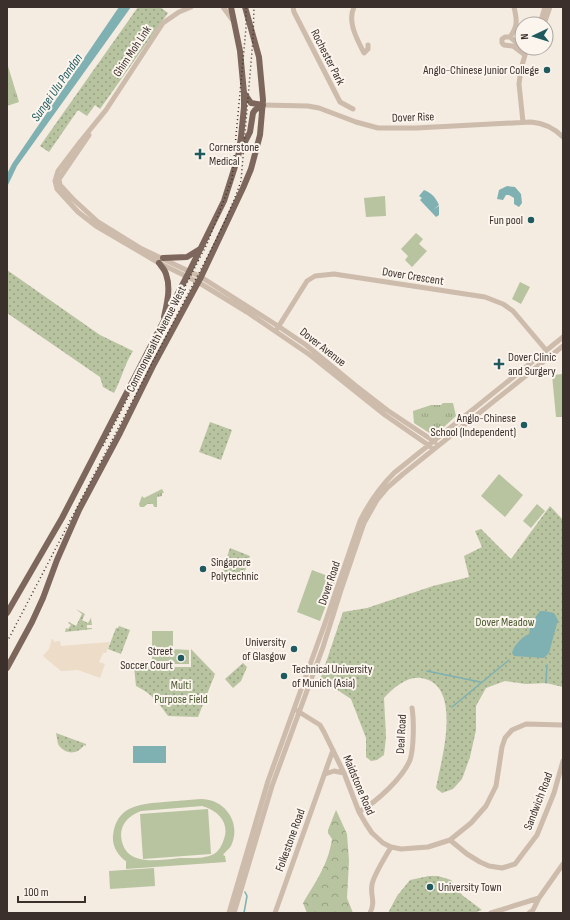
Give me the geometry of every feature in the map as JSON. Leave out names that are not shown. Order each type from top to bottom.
[{"type":"main road","name":"Commonwealth Avenue West","points":[[7,613],[83,479],[224,201],[238,157],[244,93],[240,51],[232,7]]},
{"type":"main road","name":"Commonwealth Avenue West","points":[[7,668],[43,598],[57,560],[79,510],[199,280],[251,169],[260,135],[263,105],[259,57],[245,7]]},
{"type":"main road","points":[[244,93],[251,103],[263,105]]},
{"type":"main road","points":[[238,157],[248,136],[253,113],[263,105]]},
{"type":"main road","points":[[162,324],[168,288],[166,274],[161,261],[187,257],[201,248]]},
{"type":"main road","points":[[95,454],[103,457],[109,454]]},
{"type":"main road","points":[[83,479],[92,464],[98,462],[104,463]]},
{"type":"street","name":"Ghim Moh Link","points":[[188,274],[96,226],[55,185],[56,177],[60,168],[101,117],[163,23],[179,12],[191,7]]},
{"type":"street","points":[[223,7],[236,24]]},
{"type":"street","name":"Rochester Park","points":[[293,7],[294,12],[340,102],[353,109]]},
{"type":"street","points":[[354,7],[351,14],[351,20],[356,37],[364,53],[368,49],[368,45]]},
{"type":"street","points":[[510,37],[516,24],[514,7]]},
{"type":"street","points":[[514,40],[510,37],[503,38],[502,43],[504,45],[514,46]]},
{"type":"street","points":[[523,122],[519,84],[521,69],[525,56]]},
{"type":"street","name":"Dover Rise","points":[[263,105],[319,108],[361,124],[378,128],[416,128],[531,122],[544,124],[552,128],[563,137]]},
{"type":"street","name":"Dover Avenue","points":[[188,274],[277,329],[306,345],[387,410],[431,443],[439,445]]},
{"type":"street","name":"Dover Crescent","points":[[277,329],[307,281],[316,276],[334,274],[485,297],[503,304],[514,311],[530,333],[552,356]]},
{"type":"street","name":"Dover Road","points":[[229,913],[272,786],[323,647],[368,504],[385,482],[563,337]]},
{"type":"street","name":"Dover Road","points":[[234,913],[268,781],[362,522],[388,487],[563,346]]},
{"type":"street","name":"Dover Avenue","points":[[431,443],[434,449]]},
{"type":"street","name":"Deal Road","points":[[359,812],[380,798],[410,759],[413,737],[412,708]]},
{"type":"street","name":"Maidstone Road","points":[[293,709],[320,725],[334,750],[359,812],[372,833],[391,847]]},
{"type":"street","points":[[370,913],[374,904],[372,885],[391,847],[401,849],[428,847],[450,840],[471,822],[486,806],[496,786],[502,747],[505,738],[512,730],[526,724],[563,725]]},
{"type":"street","name":"Folkestone Road","points":[[275,913],[334,750]]},
{"type":"street","name":"Sandwich Road","points":[[450,840],[467,854],[489,866],[502,868],[515,864],[537,835],[554,793],[563,761]]},
{"type":"street","points":[[325,774],[334,771],[344,773]]},
{"type":"street","points":[[528,913],[533,910],[539,898],[563,864]]},
{"type":"street","points":[[491,913],[539,898]]},
{"type":"green space","points":[[138,7],[160,7],[168,13],[100,109],[95,105],[87,116],[78,110],[49,152],[40,146]]},
{"type":"green space","points":[[7,63],[19,102],[7,106]]},
{"type":"green space","points":[[385,196],[386,216],[366,217],[364,198]]},
{"type":"green space","points":[[416,233],[423,239],[419,244],[427,251],[412,267],[405,260],[408,256],[401,249]]},
{"type":"green space","points":[[7,270],[100,335],[133,351],[114,393],[103,387],[100,377],[7,313]]},
{"type":"green space","points":[[520,282],[530,287],[521,304],[512,299]]},
{"type":"green space","points":[[563,374],[563,417],[556,417],[552,375]]},
{"type":"green space","points":[[443,403],[453,403],[456,416],[434,436],[414,423],[413,411],[431,405],[441,405]]},
{"type":"green space","points":[[210,422],[232,430],[221,460],[199,452]]},
{"type":"green space","points":[[499,474],[523,495],[505,517],[481,496]]},
{"type":"green space","points":[[162,489],[164,493],[162,493],[162,496],[157,497],[157,507],[154,507],[153,504],[147,504],[144,507],[140,507],[139,504],[142,496],[144,498]]},
{"type":"green space","points":[[537,504],[545,511],[531,528],[523,521]]},
{"type":"green space","name":"Dover Meadow","points":[[550,506],[563,520],[563,687],[546,683],[526,684],[505,681],[486,688],[476,706],[476,730],[470,757],[462,779],[453,789],[442,793],[436,788],[445,743],[446,708],[442,694],[434,683],[421,678],[411,679],[396,687],[384,698],[386,737],[384,755],[377,760],[371,761],[366,757],[366,738],[351,699],[333,687],[318,686],[343,612],[367,608],[433,586],[469,577],[464,556],[482,547],[475,531],[481,529],[511,559]]},
{"type":"green space","points":[[230,548],[250,556],[242,580],[222,572]]},
{"type":"green space","points":[[312,570],[336,579],[320,621],[297,612]]},
{"type":"green space","points":[[76,609],[85,614],[82,620],[88,623],[91,618],[92,625],[87,625],[87,628],[92,629],[65,632],[66,628],[68,629],[71,625],[68,623],[69,622],[76,626],[82,614]]},
{"type":"green space","points":[[119,626],[130,630],[121,654],[108,649],[116,628]]},
{"type":"green space","points":[[152,631],[173,631],[173,649],[189,650],[189,664],[152,664]]},
{"type":"green space","name":"Multi Purpose Field","points":[[191,649],[215,674],[198,717],[168,716],[154,699],[136,686],[134,667],[191,667]]},
{"type":"green space","points":[[243,663],[247,667],[241,681],[233,688],[225,679]]},
{"type":"green space","points":[[56,733],[86,744],[86,746],[84,745],[78,751],[67,752],[58,744]]},
{"type":"green space","points":[[201,799],[210,800],[217,803],[224,808],[233,821],[234,837],[231,846],[223,855],[225,856],[226,862],[126,869],[127,862],[116,850],[113,840],[115,826],[119,818],[124,813],[130,808],[146,804]],"holes":[[[202,806],[213,810],[221,818],[225,827],[224,839],[219,850],[214,854],[197,858],[143,860],[128,853],[123,846],[121,831],[124,823],[130,817],[141,811]]]},
{"type":"green space","points":[[208,809],[211,854],[143,859],[140,814]]},
{"type":"green space","points":[[336,810],[347,834],[349,861],[347,898],[353,913],[307,913],[303,903],[328,857],[332,839],[328,833],[328,830]]},
{"type":"green space","points":[[154,868],[155,886],[110,889],[109,871]]},
{"type":"green space","points":[[429,876],[438,876],[451,880],[462,895],[482,910],[474,913],[388,913],[397,896],[410,880]]},
{"type":"shaded area","points":[[52,639],[54,642],[60,641],[61,646],[110,642],[106,653],[103,653],[99,662],[105,664],[100,678],[78,670],[61,671],[43,656],[49,649]]},
{"type":"water","points":[[119,7],[131,7],[17,166],[7,187],[7,174],[12,164]]},
{"type":"water","points":[[507,186],[515,187],[521,194],[522,203],[519,207],[514,204],[514,198],[509,195],[506,195],[503,200],[497,199],[499,190]]},
{"type":"water","points":[[424,190],[437,200],[439,205],[434,209],[439,206],[439,215],[436,217],[420,200],[422,198],[419,196]]},
{"type":"water","points":[[540,611],[554,613],[558,620],[549,653],[544,658],[514,656],[512,653],[516,644],[529,634],[531,623]]},
{"type":"water","points":[[133,746],[166,746],[166,763],[133,763]]},
{"type":"waterway","points":[[452,707],[509,660]]},
{"type":"waterway","points":[[546,683],[547,665]]},
{"type":"waterway","points":[[427,671],[480,682]]},
{"type":"waterway","points":[[244,913],[247,896],[245,892]]},
{"type":"railway","points":[[103,446],[207,244],[232,179],[246,28],[246,7]]},
{"type":"railway","points":[[7,642],[212,248],[235,198],[241,181],[253,39],[254,7]]},
{"type":"place","name":"Anglo-Chinese Junior College","points":[[547,70]]},
{"type":"place","name":"Cornerstone Medical","points":[[200,154]]},
{"type":"place","name":"Fun pool","points":[[531,220]]},
{"type":"place","name":"Dover Clinic and Surgery","points":[[499,364]]},
{"type":"place","name":"Anglo-Chinese School (Independent)","points":[[524,425]]},
{"type":"place","name":"Singapore Polytechnic","points":[[203,569]]},
{"type":"place","name":"University of Glasgow","points":[[294,649]]},
{"type":"place","name":"Street Soccer Court","points":[[181,658]]},
{"type":"place","name":"Technical University of Munich (Asia)","points":[[284,676]]},
{"type":"place","name":"University Town","points":[[430,887]]},
{"type":"water label","name":"Sungei Ulu Pandan","points":[[56,87]]}]
